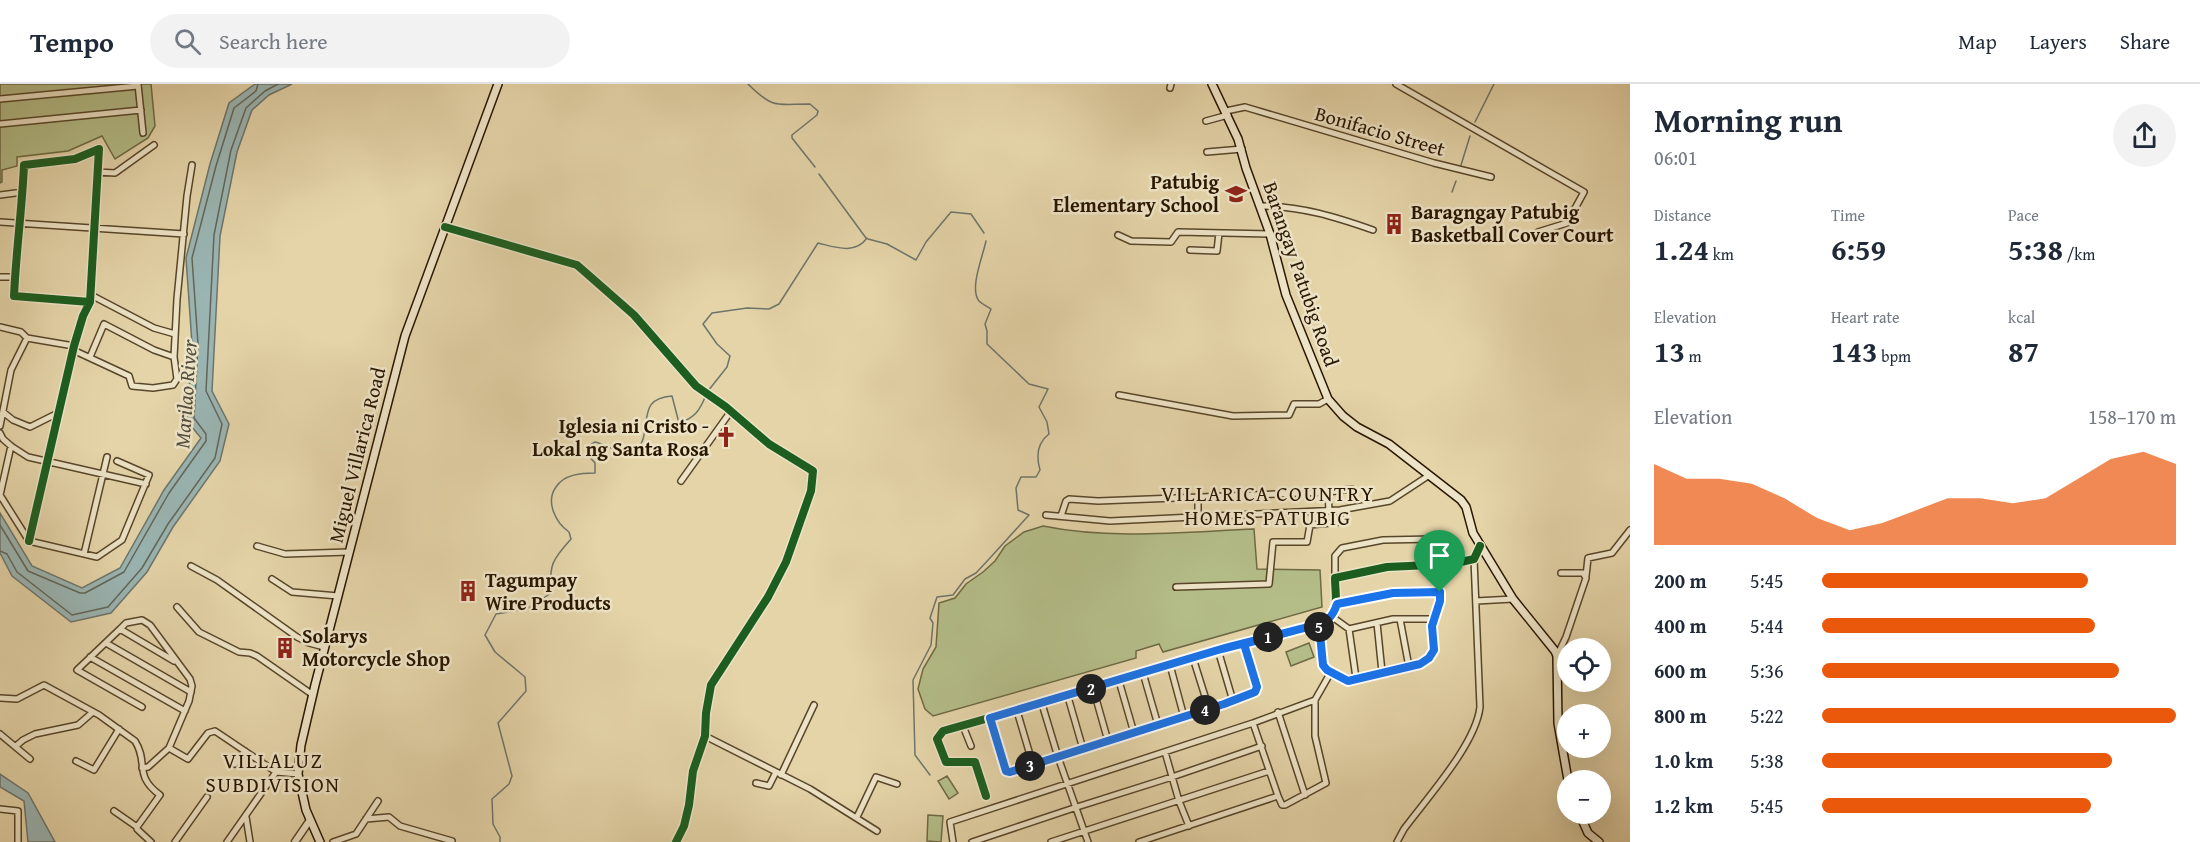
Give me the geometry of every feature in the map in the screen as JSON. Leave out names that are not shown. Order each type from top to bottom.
[{"type":"main road","name":"Miguel Villarica Road","points":[[320,842],[299,788],[298,774],[302,745],[324,647],[405,336],[498,84]]},
{"type":"main road","name":"Barangay Patubig Road","points":[[1212,84],[1242,149],[1246,168],[1262,206],[1295,322],[1328,399],[1342,416],[1389,444],[1428,477],[1461,500],[1466,507],[1473,533],[1480,546],[1513,599],[1557,656]]},
{"type":"main road","points":[[1558,692],[1558,723],[1566,770]]},
{"type":"main road","points":[[1584,824],[1588,833],[1599,842]]},
{"type":"street","points":[[1396,84],[1584,192],[1567,223],[1538,232]]},
{"type":"street","points":[[0,99],[138,85],[143,133]]},
{"type":"street","name":"Bonifacio Street","points":[[1206,121],[1245,107],[1434,163],[1491,177]]},
{"type":"street","points":[[0,124],[141,110]]},
{"type":"street","points":[[97,172],[116,173],[154,145]]},
{"type":"street","points":[[28,541],[74,348],[91,298],[99,149],[75,159],[24,165],[14,296],[91,298],[154,328],[175,334]]},
{"type":"street","points":[[1207,152],[1242,149]]},
{"type":"street","points":[[0,327],[21,332],[27,338],[74,348],[129,376],[132,386],[153,388],[173,385],[177,379],[174,357],[175,334],[192,165]]},
{"type":"street","points":[[0,195],[23,192]]},
{"type":"street","points":[[1262,206],[1285,206],[1309,210],[1373,230]]},
{"type":"street","points":[[0,222],[184,234]]},
{"type":"street","points":[[445,227],[577,265],[634,315],[696,386],[731,411],[769,444],[813,471],[811,491],[786,562],[768,597],[711,685],[705,736],[693,771],[684,826],[676,842]]},
{"type":"street","points":[[1118,235],[1131,241],[1171,242],[1178,232],[1270,234]]},
{"type":"street","points":[[1190,250],[1217,250],[1219,233]]},
{"type":"street","points":[[0,277],[15,277]]},
{"type":"street","points":[[90,357],[104,324],[154,350],[174,357]]},
{"type":"street","points":[[0,426],[11,370],[27,338]]},
{"type":"street","points":[[1119,395],[1244,417],[1289,415],[1294,404],[1319,404],[1328,399]]},
{"type":"street","points":[[681,481],[731,411]]},
{"type":"street","points":[[3,412],[13,420],[30,427],[58,413]]},
{"type":"street","points":[[1,438],[28,457],[146,484]]},
{"type":"street","points":[[11,446],[0,495],[28,541],[97,557],[122,540],[149,474],[117,461]]},
{"type":"street","points":[[84,554],[106,457]]},
{"type":"street","points":[[1046,515],[1110,521],[1340,510],[1390,501],[1428,477]]},
{"type":"street","points":[[1061,516],[1068,500],[1098,501],[1328,492],[1352,489]]},
{"type":"street","points":[[1328,492],[1329,511]]},
{"type":"street","points":[[1198,497],[1198,518]]},
{"type":"street","points":[[1176,587],[1269,584],[1272,543],[1307,542],[1310,525],[1340,522],[1340,510]]},
{"type":"street","points":[[1566,638],[1586,576],[1588,558],[1612,553],[1630,530]]},
{"type":"street","points":[[986,796],[975,762],[946,762],[937,739],[943,731],[1068,697],[1218,650],[1319,624],[1331,616],[1337,604],[1335,578],[1337,552],[1342,548],[1383,540],[1435,539],[1439,566],[1440,601],[1433,619],[1434,650],[1429,658],[1420,664],[1348,681],[1323,665],[1319,624]]},
{"type":"street","points":[[257,546],[285,554],[349,552]]},
{"type":"street","points":[[1400,841],[1479,721],[1474,559],[1480,546]]},
{"type":"street","points":[[1335,578],[1387,567],[1439,566],[1474,559]]},
{"type":"street","points":[[191,566],[217,580],[297,637],[309,644],[324,647]]},
{"type":"street","points":[[1561,573],[1583,573],[1586,576]]},
{"type":"street","points":[[272,579],[292,592],[338,596]]},
{"type":"street","points":[[1337,604],[1393,593],[1440,592]]},
{"type":"street","points":[[1476,601],[1513,599]]},
{"type":"street","points":[[177,607],[199,632],[239,652],[257,656],[313,695]]},
{"type":"street","points":[[1331,616],[1349,629],[1356,678]]},
{"type":"street","points":[[1349,629],[1400,619],[1433,619]]},
{"type":"street","points":[[1400,619],[1409,667]]},
{"type":"street","points":[[142,707],[77,670],[126,624],[142,620],[150,625],[190,679],[192,686],[185,711],[169,748],[157,761],[142,768]]},
{"type":"street","points":[[1377,623],[1382,672]]},
{"type":"street","points":[[120,629],[178,663]]},
{"type":"street","points":[[106,644],[191,692]]},
{"type":"street","points":[[990,718],[1006,771],[1010,772],[1209,709],[1255,692],[1257,687],[1244,644]]},
{"type":"street","points":[[1218,650],[1233,701]]},
{"type":"street","points":[[90,657],[185,711]]},
{"type":"street","points":[[1193,658],[1209,709]]},
{"type":"street","points":[[1170,665],[1184,717]]},
{"type":"street","points":[[1253,723],[1283,806],[1326,783],[1315,736],[1314,700],[1331,672]]},
{"type":"street","points":[[1143,674],[1158,725]]},
{"type":"street","points":[[1119,681],[1134,733]]},
{"type":"street","points":[[0,698],[18,699],[44,685],[93,712],[135,741],[139,747],[146,782],[160,795],[137,827]]},
{"type":"street","points":[[1093,688],[1108,741]]},
{"type":"street","points":[[1068,697],[1083,749]]},
{"type":"street","points":[[953,842],[950,822],[1253,723],[1314,700]]},
{"type":"street","points":[[1042,704],[1088,842]]},
{"type":"street","points":[[756,783],[769,786],[814,705]]},
{"type":"street","points":[[1017,711],[1033,765]]},
{"type":"street","points":[[16,746],[35,734],[78,725],[93,712]]},
{"type":"street","points":[[1278,712],[1305,795]]},
{"type":"street","points":[[963,726],[970,746]]},
{"type":"street","points":[[76,761],[94,770],[119,729]]},
{"type":"street","points":[[169,748],[188,759],[211,731],[215,731],[276,772],[298,774]]},
{"type":"street","points":[[0,734],[30,759]]},
{"type":"street","points":[[705,736],[810,789],[877,831]]},
{"type":"street","points":[[972,842],[985,840],[1262,746]]},
{"type":"street","points":[[236,764],[245,750]]},
{"type":"street","points":[[1165,752],[1189,826]]},
{"type":"street","points":[[1051,842],[1269,771]]},
{"type":"street","points":[[227,842],[276,772]]},
{"type":"street","points":[[857,818],[876,777],[897,784]]},
{"type":"street","points":[[1139,842],[1278,796]]},
{"type":"street","points":[[175,842],[207,797]]},
{"type":"street","points":[[333,842],[356,834],[378,801]]},
{"type":"street","points":[[0,809],[18,811],[18,842]]},
{"type":"street","points":[[114,811],[137,827],[137,830],[151,842]]},
{"type":"street","points":[[246,816],[250,842]]},
{"type":"street","points":[[366,819],[389,817],[400,826],[452,841]]},
{"type":"street","points":[[295,842],[310,820]]},
{"type":"green space","points":[[0,84],[151,84],[155,126],[148,138],[115,159],[102,136],[68,151],[17,157],[17,166],[2,170],[2,182],[0,183]]},
{"type":"green space","points":[[1043,526],[1122,534],[1254,529],[1257,569],[1320,570],[1322,607],[1163,652],[1159,644],[1136,651],[1136,658],[933,716],[925,709],[918,689],[923,669],[936,647],[939,603],[955,598],[966,584],[995,561],[1005,546],[1024,532]]},
{"type":"green space","points":[[1309,643],[1314,657],[1291,666],[1286,652]]},
{"type":"green space","points":[[947,776],[958,793],[949,799],[938,781]]},
{"type":"green space","points":[[928,815],[943,816],[941,842],[927,841]]},
{"type":"water","points":[[255,84],[292,84],[269,95],[252,110],[237,152],[220,236],[212,391],[229,424],[220,461],[173,527],[147,572],[111,613],[71,622],[12,576],[0,553],[0,513],[32,566],[82,588],[120,568],[164,490],[201,438],[187,421],[192,344],[186,258],[210,164],[229,103]]},
{"type":"water","points":[[0,774],[28,793],[55,842],[28,842],[24,801],[0,787]]},
{"type":"waterway","points":[[748,84],[770,102],[783,105],[810,104],[818,111],[817,115],[792,135],[815,167]]},
{"type":"waterway","points":[[1475,122],[1494,84]]},
{"type":"waterway","points":[[1461,165],[1470,136]]},
{"type":"waterway","points":[[819,174],[866,238]]},
{"type":"waterway","points":[[1452,192],[1456,181]]},
{"type":"waterway","points":[[868,239],[887,244],[916,260],[926,242],[951,212],[971,214],[984,233]]},
{"type":"waterway","points":[[708,391],[727,367],[730,356],[717,344],[703,324],[712,313],[747,308],[769,309],[779,304],[818,243],[838,248],[851,248],[857,247],[867,238]]},
{"type":"waterway","points":[[930,775],[915,755],[913,680],[931,645],[933,623],[930,618],[937,597],[953,595],[965,579],[976,573],[1029,515],[1018,510],[1016,488],[1021,477],[1036,477],[1040,470],[1038,460],[1040,446],[1049,434],[1047,422],[1039,407],[1048,389],[1029,384],[987,344],[985,324],[991,309],[979,301],[975,289],[986,241]]},
{"type":"waterway","points":[[500,842],[500,837],[493,824],[492,799],[509,784],[512,776],[498,723],[526,691],[525,677],[495,652],[485,635],[496,614],[527,609],[551,593],[553,563],[571,539],[569,532],[553,512],[553,493],[559,483],[568,477],[595,473],[595,463],[587,454],[587,447],[595,442],[634,457],[643,440],[649,408],[656,400],[672,396],[679,423],[696,413],[706,395]]},
{"type":"cycle path","points":[[29,541],[74,346],[90,302],[99,149],[75,159],[24,165],[14,296],[90,302]]},
{"type":"cycle path","points":[[445,227],[577,265],[634,315],[696,386],[726,407],[769,444],[813,471],[811,491],[786,562],[768,597],[711,685],[705,736],[693,771],[684,826],[676,842]]},
{"type":"cycle path","points":[[986,796],[975,762],[946,762],[937,739],[943,731],[1319,624],[1331,615],[1336,605],[1335,578],[1387,567],[1452,564],[1474,559],[1480,546]]},
{"type":"place","name":"Patubig Elementary School","points":[[1236,194]]},
{"type":"place","name":"Baragngay Patubig Basketball Cover Court","points":[[1394,224]]},
{"type":"place","name":"Iglesia ni Cristo - Lokal ng Santa Rosa","points":[[726,437]]},
{"type":"place","name":"Tagumpay Wire Products","points":[[468,591]]},
{"type":"place","name":"Solarys Motorcycle Shop","points":[[285,648]]},
{"type":"district","name":"VILLARICA COUNTRY HOMES PATUBIG","points":[[1268,506]]},
{"type":"district","name":"VILLALUZ SUBDIVISION","points":[[273,773]]},
{"type":"route","points":[[1440,592],[1393,593],[1337,604],[1327,620],[1319,624],[1218,650],[1068,697],[990,718],[1006,771],[1010,772],[1255,692],[1257,687],[1244,644],[1319,624],[1323,665],[1327,670],[1348,681],[1420,664],[1429,658],[1434,650],[1432,626],[1440,601],[1440,592]]},
{"type":"water label","name":"Marilao River","points":[[186,394]]}]
